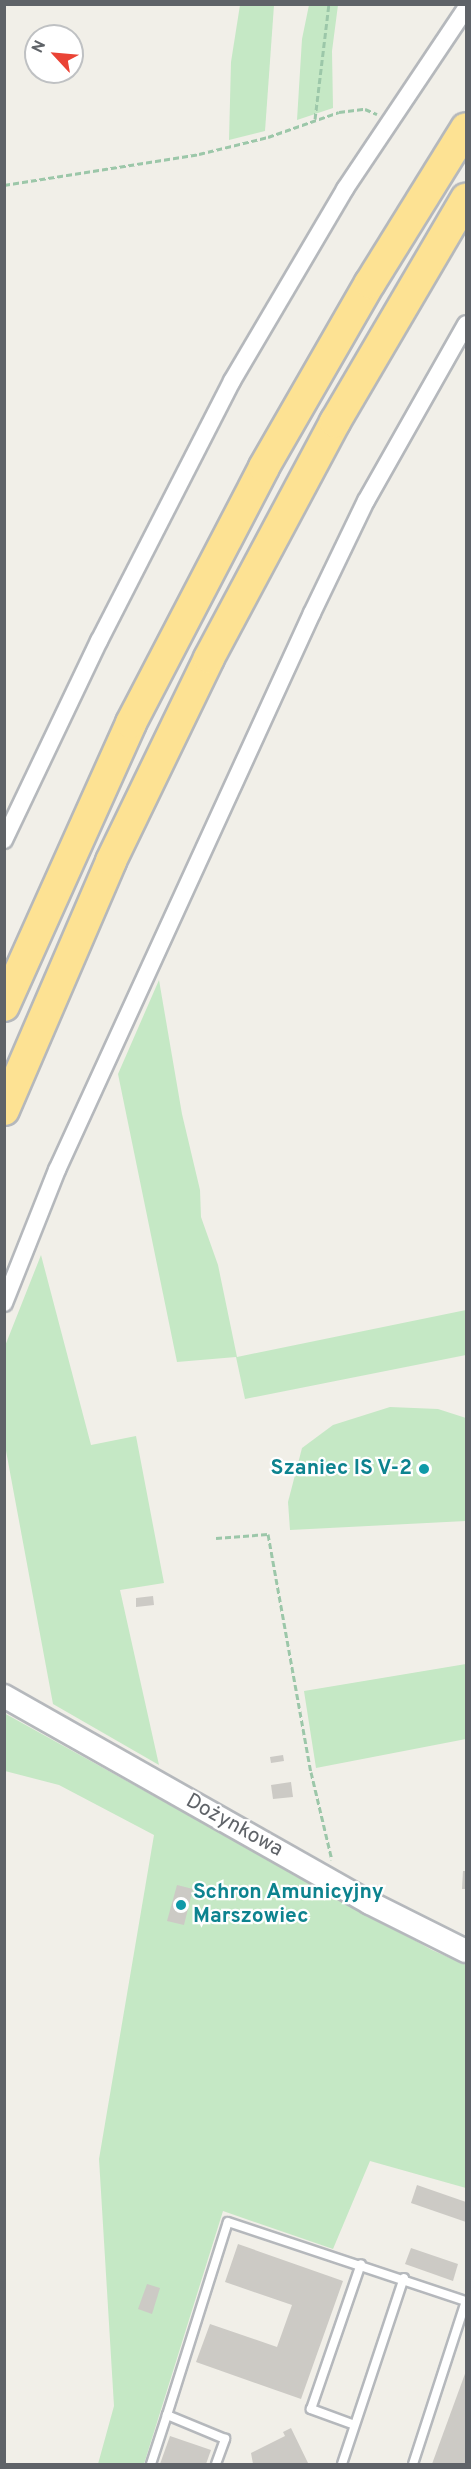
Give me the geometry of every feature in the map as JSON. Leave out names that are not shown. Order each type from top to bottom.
[{"type":"highway","points":[[4,1005],[131,723],[227,537],[370,283],[466,128]]},
{"type":"highway","points":[[4,1110],[111,861],[209,658],[335,422],[466,199]]},
{"type":"street","points":[[4,840],[99,641],[232,381],[315,237],[388,121],[466,8]]},
{"type":"street","points":[[4,1303],[57,1170],[312,613],[371,491],[466,324]]},
{"type":"street","name":"Dożynkowa","points":[[4,1696],[339,1885],[466,1951]]},
{"type":"lane","points":[[151,2464],[228,2222],[404,2277],[466,2301],[413,2464]]},
{"type":"lane","points":[[352,2424],[311,2409],[361,2264]]},
{"type":"lane","points":[[342,2464],[352,2424],[404,2277]]},
{"type":"lane","points":[[166,2415],[225,2439],[216,2464]]},
{"type":"path","points":[[315,119],[329,4]]},
{"type":"path","points":[[4,185],[199,154],[268,138],[315,119],[365,109],[388,121]]},
{"type":"path","points":[[216,1539],[268,1534],[315,1791],[339,1885]]},
{"type":"green space","points":[[240,5],[274,5],[265,131],[229,140],[231,62]]},
{"type":"green space","points":[[309,5],[338,5],[332,51],[333,108],[297,120],[302,39]]},
{"type":"green space","points":[[159,980],[182,1114],[200,1190],[201,1217],[218,1265],[237,1357],[466,1310],[466,1355],[245,1399],[236,1357],[177,1362],[118,1074]]},
{"type":"green space","points":[[41,1255],[91,1445],[136,1436],[164,1583],[120,1590],[159,1765],[53,1704],[4,1440],[5,1346]]},
{"type":"green space","points":[[390,1407],[438,1409],[466,1418],[466,1521],[290,1530],[288,1502],[302,1448],[333,1425]]},
{"type":"green space","points":[[466,1664],[466,1739],[316,1768],[304,1691]]},
{"type":"green space","points":[[4,1713],[432,1950],[466,1965],[466,2188],[370,2161],[333,2249],[223,2211],[144,2464],[98,2464],[114,2406],[99,2159],[154,1835],[59,1785],[5,1771]]},
{"type":"building","points":[[153,1596],[154,1605],[136,1607],[136,1598]]},
{"type":"building","points":[[283,1755],[284,1761],[271,1763],[270,1757]]},
{"type":"building","points":[[291,1782],[293,1797],[273,1799],[271,1785]]},
{"type":"building","points":[[463,1871],[466,1871],[466,1889],[462,1889]]},
{"type":"building","name":"Schron Amunicyjny Marszowiec","points":[[177,1885],[193,1889],[184,1925],[167,1921]]},
{"type":"building","points":[[417,2185],[466,2202],[466,2222],[411,2203]]},
{"type":"building","points":[[238,2244],[343,2281],[301,2399],[196,2362],[210,2324],[277,2347],[292,2305],[225,2282]]},
{"type":"building","points":[[411,2248],[458,2264],[453,2281],[405,2264]]},
{"type":"building","points":[[147,2284],[160,2288],[152,2314],[138,2309]]},
{"type":"building","points":[[466,2371],[466,2464],[432,2464]]},
{"type":"building","points":[[291,2428],[308,2463],[253,2464],[251,2453],[285,2436],[283,2432]]},
{"type":"building","points":[[170,2436],[211,2450],[206,2464],[160,2464]]},
{"type":"place","name":"Szaniec IS V-2","points":[[424,1469]]},
{"type":"place","name":"Schron Amunicyjny Marszowiec","points":[[181,1905]]}]
